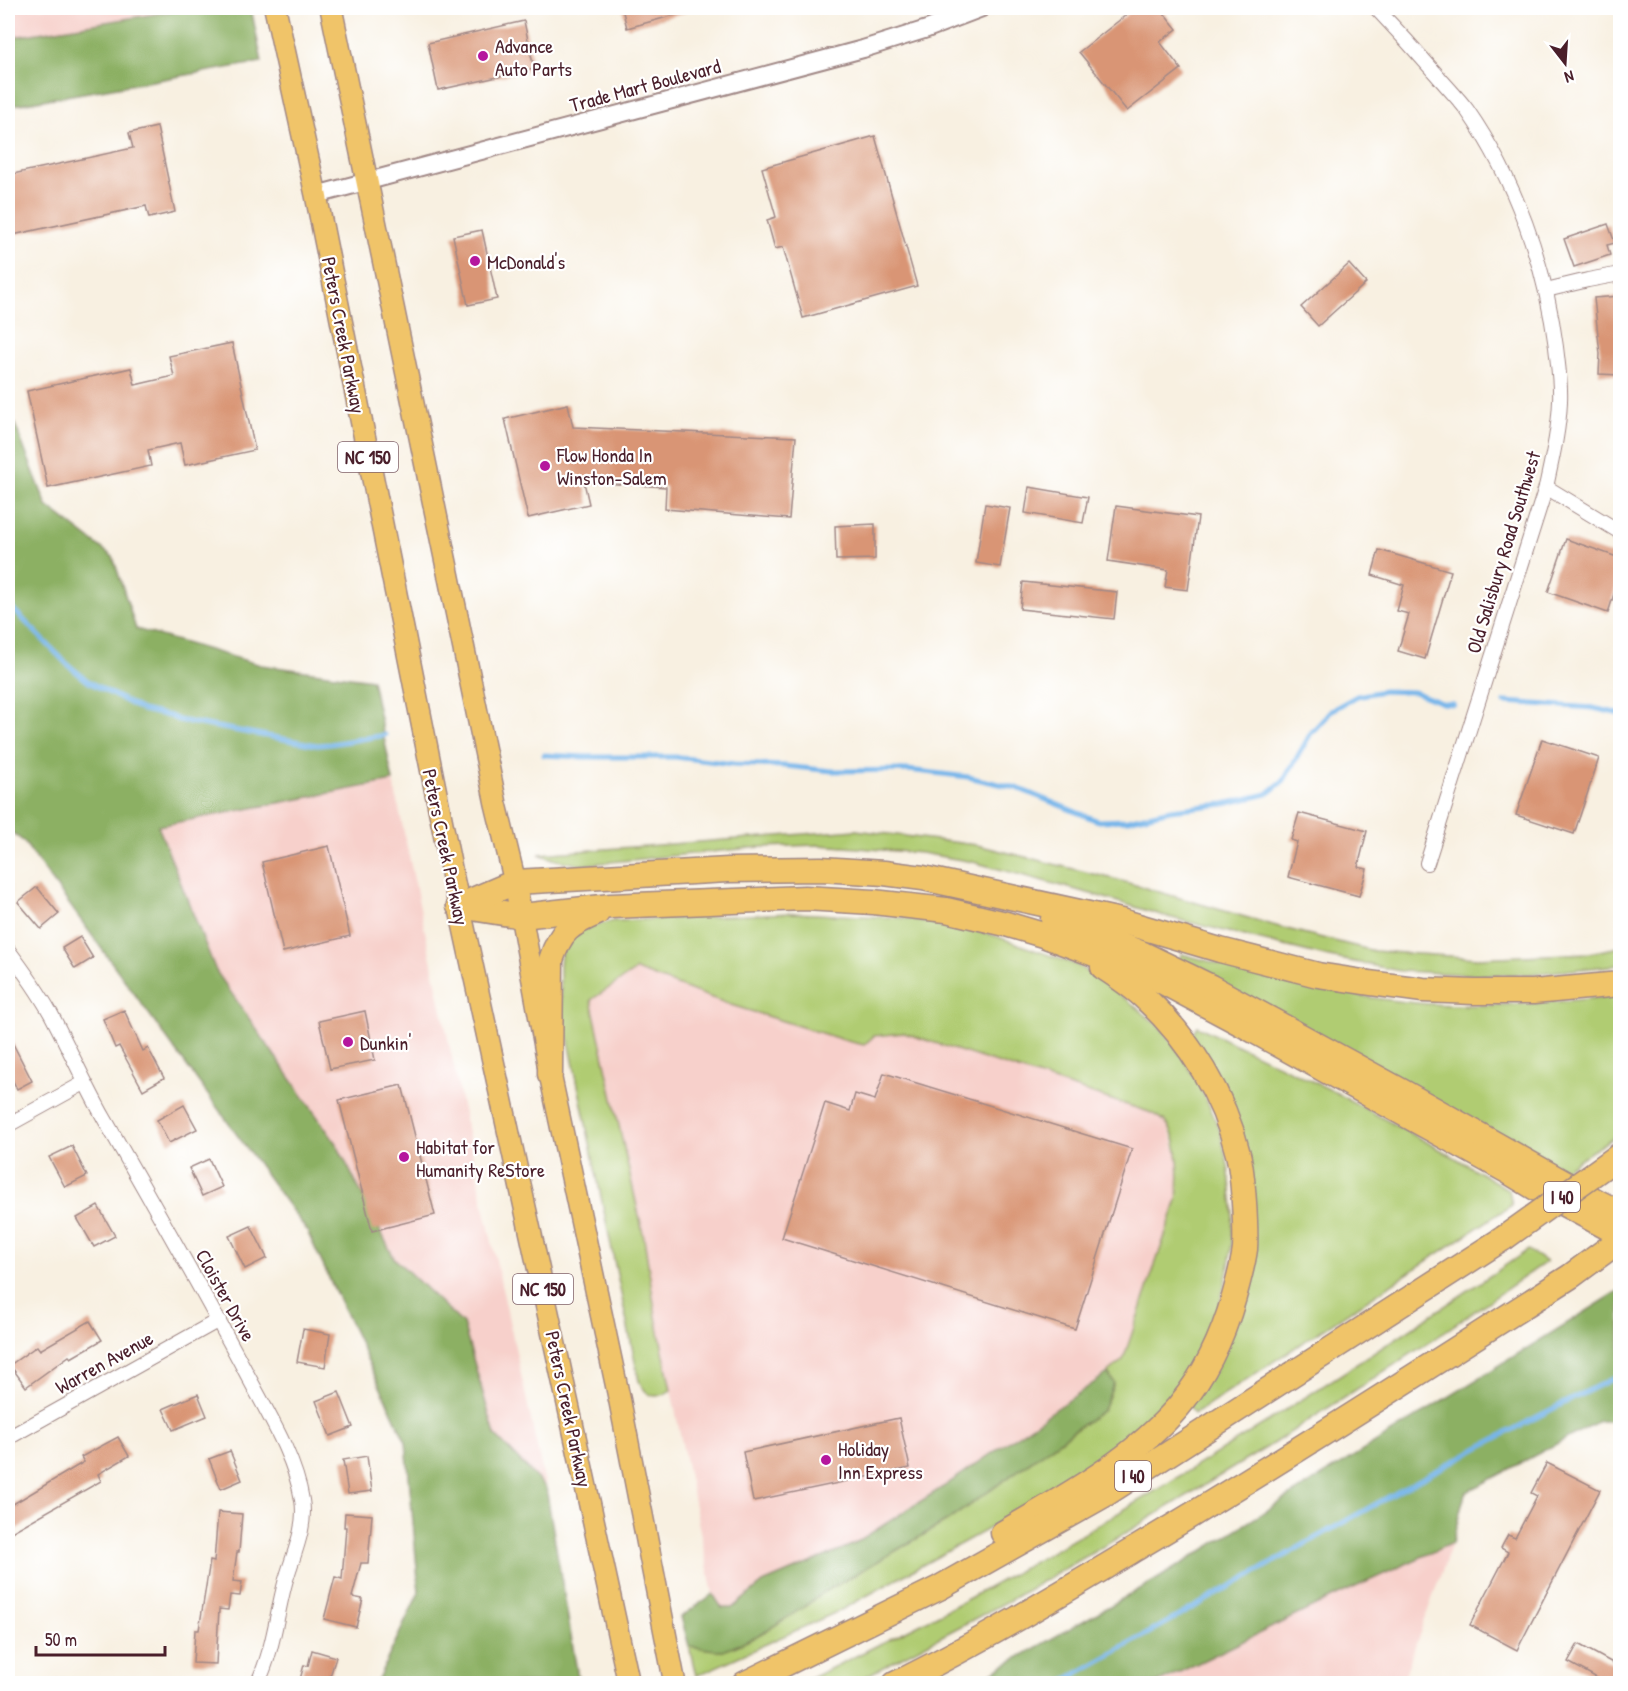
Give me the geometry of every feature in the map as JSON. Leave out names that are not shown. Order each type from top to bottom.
[{"type":"highway","points":[[459,906],[515,882],[681,872],[822,869],[884,873],[923,878],[1121,921],[1318,975],[1370,983],[1423,990],[1474,992],[1533,992],[1620,984]]},
{"type":"highway","points":[[923,878],[1062,922],[1143,954],[1211,987],[1620,1213]]},
{"type":"highway","points":[[459,906],[522,916],[611,906],[805,898],[946,910],[1006,924],[1043,935],[1148,974],[1620,1234]]},
{"type":"highway","points":[[550,1074],[552,960],[556,947],[562,935],[574,923],[611,906]]},
{"type":"highway","points":[[939,1588],[964,1556],[1104,1473],[1133,1450],[1179,1405],[1197,1380],[1228,1318],[1245,1248],[1243,1185],[1238,1154],[1217,1095],[1200,1064],[1146,998],[1104,967],[1043,935]]},
{"type":"highway","name":"I 40","points":[[744,1683],[939,1588],[1106,1494],[1504,1238],[1620,1155]]},
{"type":"highway","points":[[895,1683],[927,1668],[1054,1598],[1223,1496],[1571,1276],[1620,1240]]},
{"type":"main road","name":"Peters Creek Parkway","points":[[275,8],[316,195],[459,906],[628,1678]]},
{"type":"main road","name":"NC 150","points":[[331,8],[496,804],[522,916],[550,1074],[620,1402],[675,1683]]},
{"type":"street","name":"Trade Mart Boulevard","points":[[316,195],[863,49],[927,29],[982,8]]},
{"type":"street","name":"Old Salisbury Road Southwest","points":[[1376,8],[1466,108],[1503,171],[1518,206],[1546,290],[1555,339],[1560,401],[1557,439],[1546,487],[1427,863]]},
{"type":"street","points":[[1546,290],[1620,274]]},
{"type":"street","points":[[1546,487],[1620,532]]},
{"type":"street","name":"Cloister Drive","points":[[8,950],[50,1013],[84,1083],[219,1320],[279,1435],[294,1470],[302,1499],[301,1530],[285,1584],[273,1640],[264,1670],[257,1683]]},
{"type":"street","points":[[8,1125],[84,1083]]},
{"type":"street","name":"Warren Avenue","points":[[8,1437],[219,1320]]},
{"type":"shaded area","points":[[8,8],[192,8],[8,38]]},
{"type":"shaded area","points":[[393,781],[546,1488],[495,1435],[463,1324],[394,1258],[337,1145],[216,971],[158,826]]},
{"type":"shaded area","points":[[636,970],[847,1041],[904,1033],[1149,1112],[1159,1116],[1168,1126],[1178,1158],[1180,1180],[1177,1200],[1123,1360],[943,1487],[852,1545],[763,1583],[732,1608],[722,1608],[713,1594],[656,1317],[644,1238],[591,1000]]},
{"type":"shaded area","points":[[1452,1543],[1402,1683],[1157,1684],[1338,1595]]},
{"type":"green space","points":[[192,8],[251,8],[262,62],[8,106],[8,38]]},
{"type":"green space","points":[[8,407],[47,506],[113,557],[136,629],[261,665],[372,680],[393,781],[158,826],[216,971],[337,1145],[394,1258],[463,1324],[495,1435],[546,1488],[579,1683],[376,1683],[419,1592],[406,1442],[307,1231],[24,842],[8,829]]},
{"type":"green space","points":[[856,830],[977,845],[1118,880],[1283,928],[1374,951],[1478,958],[1589,953],[1620,947],[1620,965],[1530,974],[1481,975],[1400,971],[1329,957],[1168,917],[973,862],[921,853],[819,845],[761,847],[581,865],[539,854]]},
{"type":"green space","points":[[792,913],[905,918],[987,933],[1077,965],[1134,1005],[1162,1029],[1187,1064],[1220,1131],[1228,1165],[1233,1207],[1229,1266],[1220,1304],[1197,1357],[1156,1414],[1112,1454],[1071,1483],[841,1610],[696,1676],[689,1646],[723,1650],[804,1607],[821,1594],[947,1521],[1103,1410],[1114,1383],[1108,1372],[1123,1360],[1177,1200],[1179,1172],[1175,1142],[1168,1125],[1149,1112],[904,1033],[874,1036],[864,1045],[847,1041],[731,1005],[636,970],[591,1000],[644,1238],[656,1317],[671,1390],[656,1396],[649,1394],[639,1381],[561,1003],[560,968],[564,943],[572,934],[613,921]]},
{"type":"green space","points":[[1182,954],[1321,989],[1406,1002],[1460,1005],[1513,1004],[1620,995],[1620,1133],[1560,1172],[1178,962]]},
{"type":"green space","points":[[1197,1026],[1333,1091],[1454,1157],[1509,1190],[1512,1205],[1194,1414],[1188,1404],[1204,1382],[1252,1194],[1192,1035]]},
{"type":"green space","points":[[1528,1250],[1546,1262],[1428,1343],[1274,1443],[1104,1546],[1012,1599],[853,1683],[801,1683],[977,1594],[1070,1542],[1203,1462],[1334,1379]]},
{"type":"green space","points":[[1620,1290],[1620,1421],[1599,1421],[1465,1493],[1452,1543],[1338,1595],[1157,1683],[973,1683],[1154,1581]]},
{"type":"green space","points":[[1108,1373],[1114,1383],[1103,1410],[947,1521],[821,1594],[758,1635],[732,1648],[714,1650],[689,1646],[681,1617],[713,1594],[722,1608],[732,1608],[763,1583],[852,1545],[943,1487]]},
{"type":"building","points":[[622,8],[685,8],[686,12],[627,28]]},
{"type":"building","points":[[1135,8],[1160,8],[1177,29],[1160,42],[1181,69],[1127,111],[1079,52]]},
{"type":"building","points":[[524,21],[534,69],[438,90],[428,43]]},
{"type":"building","points":[[157,127],[175,212],[149,218],[146,206],[8,236],[8,175],[133,148],[129,133]]},
{"type":"building","points":[[875,136],[917,286],[803,318],[783,247],[775,249],[767,220],[776,217],[762,168]]},
{"type":"building","points":[[1608,224],[1615,243],[1607,245],[1610,255],[1574,267],[1564,239]]},
{"type":"building","points":[[482,230],[497,299],[468,305],[453,236]]},
{"type":"building","points":[[1349,264],[1366,283],[1318,326],[1301,307]]},
{"type":"building","points":[[1620,296],[1620,375],[1599,374],[1600,354],[1594,298]]},
{"type":"building","points":[[232,343],[255,450],[185,465],[180,443],[148,450],[151,466],[48,488],[27,391],[131,368],[135,385],[174,376],[169,356]]},
{"type":"building","points":[[568,404],[573,427],[796,437],[789,519],[665,509],[666,487],[584,482],[589,504],[528,518],[505,419]]},
{"type":"building","points":[[1029,487],[1088,497],[1083,523],[1025,513]]},
{"type":"building","points":[[985,504],[1010,508],[1000,567],[976,563]]},
{"type":"building","points":[[1116,506],[1198,517],[1188,590],[1165,587],[1168,570],[1108,561]]},
{"type":"building","points":[[875,524],[875,559],[836,560],[835,526]]},
{"type":"building","points":[[1566,539],[1620,558],[1620,575],[1608,613],[1548,592]]},
{"type":"building","points":[[1379,550],[1451,571],[1425,659],[1398,651],[1409,614],[1397,611],[1404,585],[1372,575]]},
{"type":"building","points":[[1023,582],[1117,592],[1114,619],[1020,609]]},
{"type":"building","points":[[1542,739],[1599,758],[1574,834],[1516,815]]},
{"type":"building","points":[[1299,813],[1367,831],[1358,867],[1367,869],[1359,896],[1288,877],[1297,842],[1291,840]]},
{"type":"building","points":[[329,846],[350,936],[283,952],[262,862]]},
{"type":"building","points":[[37,887],[59,914],[41,929],[18,902]]},
{"type":"building","points":[[80,937],[93,958],[75,969],[62,948]]},
{"type":"building","points":[[124,1010],[143,1051],[148,1048],[164,1078],[143,1090],[119,1046],[115,1048],[103,1019]]},
{"type":"building","points":[[365,1011],[375,1060],[330,1069],[319,1021]]},
{"type":"building","points":[[8,1034],[32,1081],[17,1089],[8,1071]]},
{"type":"building","points":[[884,1073],[1132,1149],[1075,1329],[782,1238],[825,1103],[850,1111],[855,1094],[875,1100]]},
{"type":"building","points":[[402,1085],[435,1215],[372,1231],[339,1100]]},
{"type":"building","points":[[184,1105],[197,1129],[169,1143],[157,1120]]},
{"type":"building","points":[[72,1146],[87,1176],[65,1187],[49,1157]]},
{"type":"building","points":[[209,1159],[222,1187],[202,1196],[189,1168]]},
{"type":"building","points":[[98,1206],[115,1236],[94,1247],[77,1218]]},
{"type":"building","points":[[251,1226],[267,1258],[245,1269],[229,1236]]},
{"type":"building","points":[[90,1321],[102,1340],[71,1358],[69,1356],[26,1387],[10,1365],[37,1346],[40,1350]]},
{"type":"building","points":[[303,1329],[330,1334],[325,1367],[297,1362]]},
{"type":"building","points":[[339,1392],[353,1427],[330,1436],[316,1401]]},
{"type":"building","points":[[198,1394],[207,1416],[173,1430],[163,1409]]},
{"type":"building","name":"Holiday Inn Express","points":[[899,1418],[910,1468],[753,1501],[743,1452]]},
{"type":"building","points":[[118,1437],[129,1456],[98,1474],[101,1481],[8,1534],[8,1507],[84,1462],[81,1457]]},
{"type":"building","points":[[230,1451],[242,1480],[221,1489],[209,1459]]},
{"type":"building","points":[[367,1456],[372,1491],[348,1494],[343,1460]]},
{"type":"building","points":[[1547,1463],[1600,1490],[1517,1650],[1470,1625],[1508,1552],[1501,1548],[1508,1535],[1515,1538],[1537,1496],[1531,1493]]},
{"type":"building","points":[[218,1512],[242,1514],[239,1552],[237,1552],[233,1581],[242,1582],[240,1596],[230,1595],[228,1610],[219,1609],[216,1664],[193,1663],[195,1630],[199,1630],[210,1561],[214,1562]]},
{"type":"building","points":[[345,1513],[372,1515],[368,1563],[361,1563],[352,1597],[363,1599],[356,1627],[324,1619],[335,1577],[342,1579]]},
{"type":"building","points":[[1578,1644],[1620,1667],[1620,1683],[1606,1683],[1568,1662]]},
{"type":"building","points":[[312,1650],[336,1657],[328,1683],[299,1683],[304,1665],[308,1666]]},
{"type":"waterway","points":[[8,604],[67,664],[89,682],[142,710],[178,720],[317,745],[385,735]]},
{"type":"waterway","points":[[544,755],[675,757],[832,771],[908,770],[968,777],[1017,788],[1098,821],[1128,820],[1170,810],[1224,804],[1267,794],[1284,780],[1311,733],[1332,710],[1357,696],[1383,691],[1414,692],[1442,703],[1453,704]]},
{"type":"waterway","points":[[1505,702],[1593,708],[1620,714]]},
{"type":"waterway","points":[[1058,1684],[1477,1448],[1620,1375]]},
{"type":"place","name":"Advance Auto Parts","points":[[483,56]]},
{"type":"place","name":"McDonald's","points":[[475,261]]},
{"type":"place","name":"Flow Honda In Winston-Salem","points":[[545,466]]},
{"type":"place","name":"Dunkin'","points":[[348,1042]]},
{"type":"place","name":"Habitat for Humanity ReStore","points":[[404,1157]]},
{"type":"place","name":"Holiday Inn Express","points":[[826,1460]]}]
